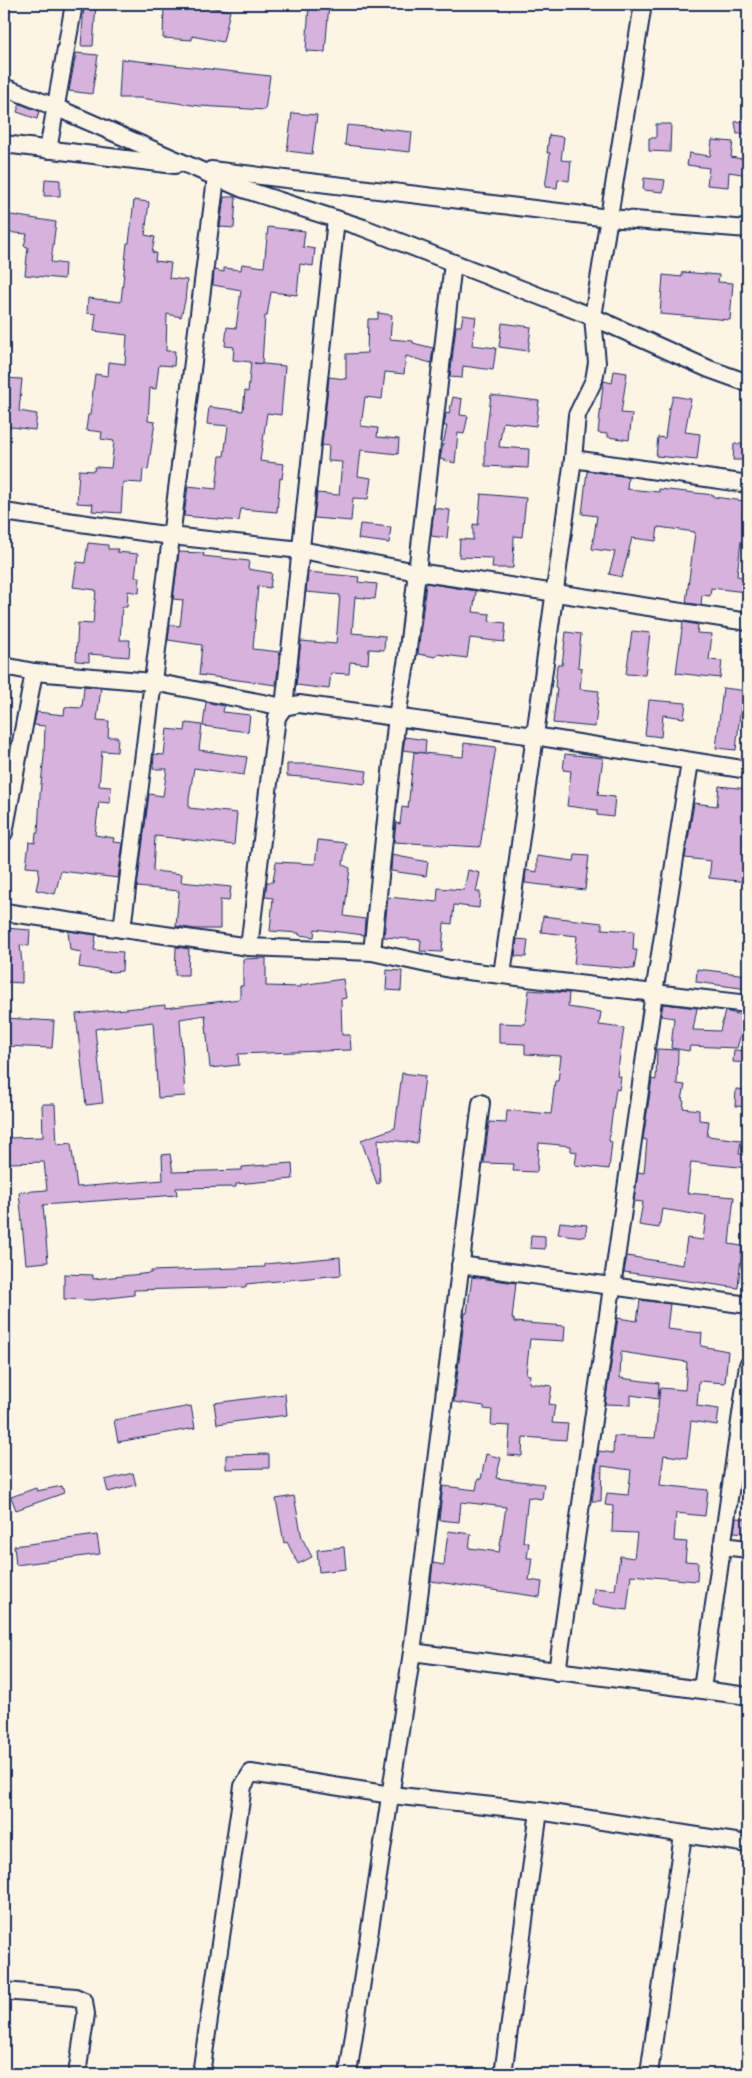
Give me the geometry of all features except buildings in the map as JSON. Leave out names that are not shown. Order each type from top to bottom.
[{"type":"street","points":[[48,150],[54,107],[74,4]]},
{"type":"street","points":[[502,975],[573,459],[577,416],[594,380],[598,363],[593,317],[644,4]]},
{"type":"street","points":[[4,87],[243,189],[364,228],[593,317],[709,369],[748,383]]},
{"type":"street","points":[[4,144],[609,218],[748,229]]},
{"type":"street","points":[[122,929],[216,178]]},
{"type":"street","points":[[249,946],[277,717],[284,707],[336,219]]},
{"type":"street","points":[[372,952],[397,716],[407,658],[453,263]]},
{"type":"street","points":[[573,459],[748,484]]},
{"type":"street","points":[[4,512],[171,536],[301,550],[417,572],[748,622]]},
{"type":"street","points":[[4,666],[34,672],[153,682],[284,707],[299,704],[397,716],[748,770]]},
{"type":"street","points":[[4,833],[34,672]]},
{"type":"street","points":[[558,1672],[654,993],[690,762]]},
{"type":"street","points":[[4,912],[249,946],[372,952],[450,969],[748,1004]]},
{"type":"street","points":[[348,2074],[412,1652],[481,1104]]},
{"type":"street","points":[[460,1265],[748,1305]]},
{"type":"street","points":[[702,1689],[748,1365]]},
{"type":"street","points":[[722,1546],[748,1549]]},
{"type":"street","points":[[412,1652],[748,1696]]},
{"type":"street","points":[[201,2074],[243,1786],[250,1773],[391,1795],[539,1811],[748,1844]]},
{"type":"street","points":[[503,2074],[539,1811]]},
{"type":"street","points":[[649,2074],[683,1835]]},
{"type":"street","points":[[4,1991],[75,1997],[84,2001],[86,2014],[77,2074]]}]
